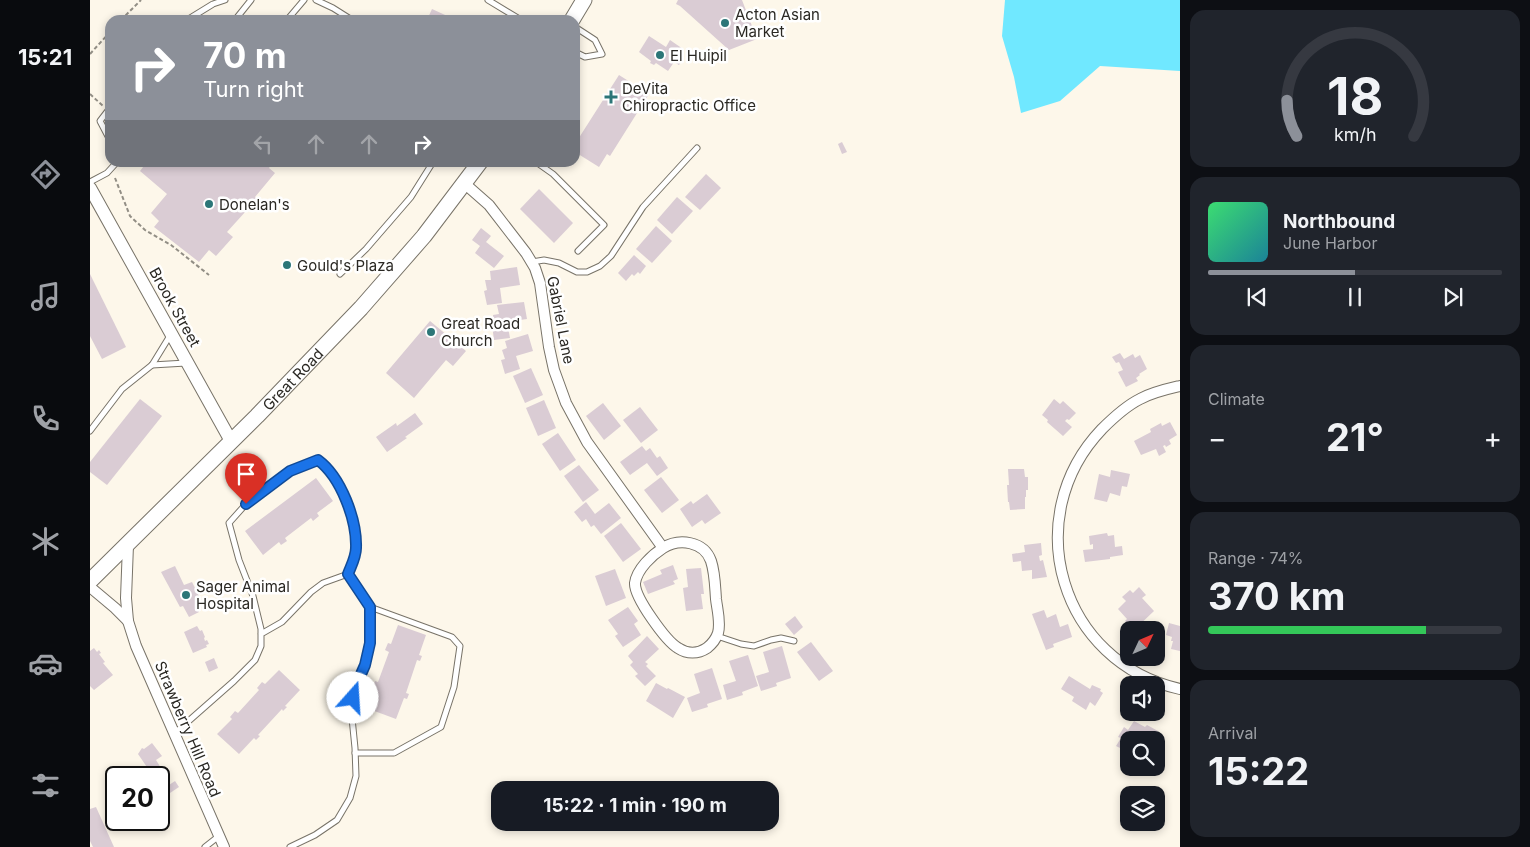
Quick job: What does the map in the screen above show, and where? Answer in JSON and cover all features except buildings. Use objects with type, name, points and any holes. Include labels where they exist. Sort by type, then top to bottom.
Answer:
[{"type":"main road","points":[[575,15],[584,0]]},
{"type":"main road","name":"Great Road","points":[[90,581],[128,545],[361,308],[424,236],[476,167]]},
{"type":"street","name":"Gabriel Lane","points":[[464,183],[489,205],[532,262],[540,283],[546,335],[553,364],[569,410],[587,442],[663,548]]},
{"type":"street","name":"Brook Street","points":[[90,188],[231,441]]},
{"type":"street","points":[[1180,386],[1153,393],[1140,399],[1114,418],[1093,438],[1072,472],[1063,496],[1058,524],[1061,567],[1067,591],[1077,615],[1090,633],[1105,650],[1123,665],[1144,678],[1180,689]]},
{"type":"street","points":[[690,543],[702,548],[708,555],[712,567],[719,622],[716,636],[711,644],[699,651],[689,652],[679,649],[666,636],[640,602],[635,583],[638,574],[650,559],[663,548],[673,544],[690,543]]},
{"type":"street","name":"Strawberry Hill Road","points":[[128,545],[126,598],[128,622],[136,646],[224,847]]},
{"type":"street","name":"Strawberry Hill Road","points":[[90,587],[116,608],[128,622]]},
{"type":"lane","points":[[195,15],[213,4],[225,0]]},
{"type":"lane","points":[[239,15],[251,0]]},
{"type":"lane","points":[[291,15],[304,0]]},
{"type":"lane","points":[[316,0],[344,15]]},
{"type":"lane","points":[[488,0],[513,15]]},
{"type":"lane","points":[[580,30],[595,40],[602,54],[585,57],[580,54]]},
{"type":"lane","points":[[105,115],[100,121],[105,130]]},
{"type":"lane","points":[[532,262],[544,260],[559,263],[577,272],[587,272],[600,266],[611,256],[643,207],[697,148]]},
{"type":"lane","points":[[340,274],[366,249],[411,197],[430,167]]},
{"type":"lane","points":[[543,167],[553,174],[604,225],[578,251]]},
{"type":"lane","points":[[90,182],[107,173],[111,168]]},
{"type":"lane","points":[[90,430],[122,389],[152,365],[171,334]]},
{"type":"lane","points":[[152,365],[188,362]]},
{"type":"lane","points":[[174,733],[234,681],[255,660],[261,646],[261,629],[253,596],[239,560],[229,522],[246,504],[290,471],[318,460],[327,467],[337,480],[352,518],[356,550],[348,574]]},
{"type":"lane","points":[[290,847],[315,835],[338,820],[350,798],[356,776],[351,708],[355,688],[365,665],[370,643],[370,607],[348,574]]},
{"type":"lane","points":[[261,634],[282,622],[311,592],[323,583],[348,574]]},
{"type":"lane","points":[[355,753],[394,753],[441,727],[454,687],[460,646],[452,637],[370,607]]},
{"type":"lane","points":[[716,636],[754,646],[781,638],[794,641]]},
{"type":"lane","points":[[204,847],[219,836]]},
{"type":"path","points":[[127,15],[141,0]]},
{"type":"path","points":[[90,54],[105,38]]},
{"type":"path","points":[[90,94],[105,107]]},
{"type":"path","points":[[111,168],[130,216],[145,230],[172,245],[209,275]]},
{"type":"water","points":[[1005,0],[1180,0],[1180,71],[1100,66],[1060,101],[1021,113],[1014,77],[1002,36]]},
{"type":"place","name":"Acton Asian Market","points":[[725,23]]},
{"type":"place","name":"El Huipil","points":[[660,55]]},
{"type":"place","name":"DeVita Chiropractic Office","points":[[611,97]]},
{"type":"place","name":"Donelan's","points":[[209,204]]},
{"type":"place","name":"Gould's Plaza","points":[[287,265]]},
{"type":"place","name":"Great Road Church","points":[[431,332]]},
{"type":"place","name":"Sager Animal Hospital","points":[[186,595]]},
{"type":"route","points":[[246,504],[290,471],[318,460],[327,467],[337,480],[352,518],[355,537],[356,550],[348,574],[370,607],[370,643],[365,665],[355,688],[353,698]]}]
